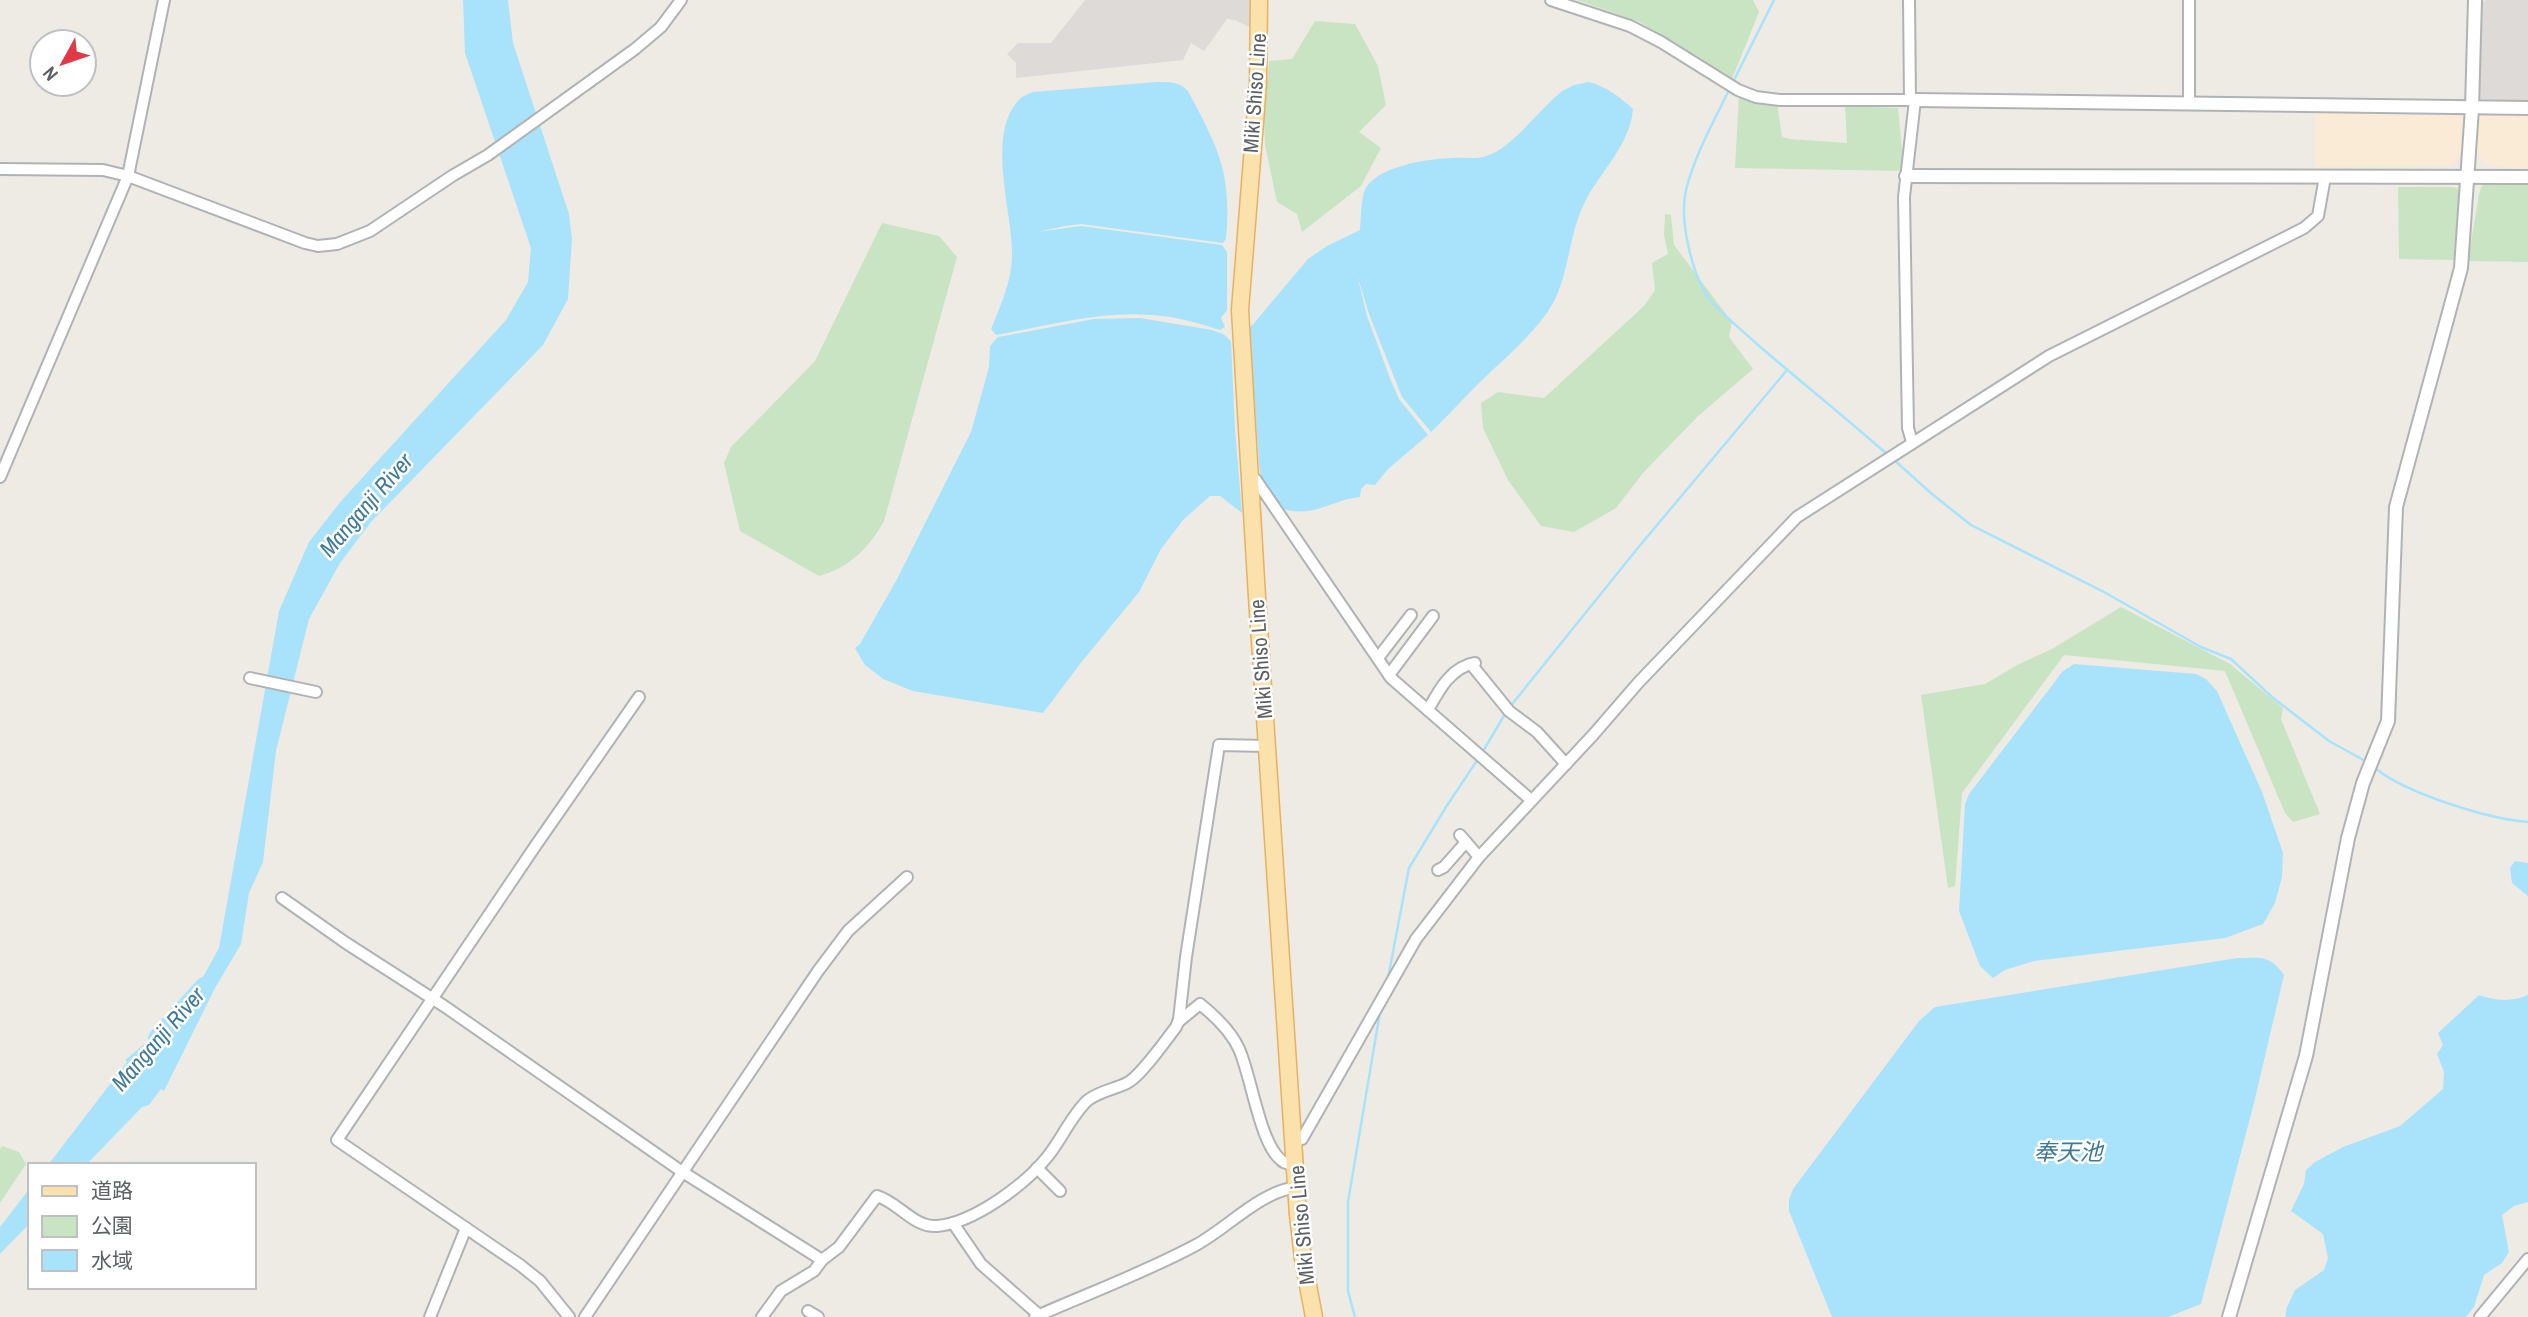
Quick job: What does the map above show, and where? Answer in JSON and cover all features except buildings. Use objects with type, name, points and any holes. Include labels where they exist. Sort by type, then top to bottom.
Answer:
[{"type":"main road","name":"Miki Shiso Line","points":[[1259,0],[1258,84],[1240,310],[1297,1187],[1303,1259],[1314,1317]]},
{"type":"street","points":[[0,477],[128,176],[164,0]]},
{"type":"street","points":[[0,169],[103,170],[128,176],[318,246],[344,243],[370,231],[495,148],[635,49],[660,27],[681,0]]},
{"type":"street","points":[[1551,0],[1630,26],[1731,86],[1756,97],[1780,100],[2528,108]]},
{"type":"street","points":[[1909,0],[1912,100],[1904,197],[1908,428],[1912,442]]},
{"type":"street","points":[[2189,0],[2189,103]]},
{"type":"street","points":[[2229,1317],[2306,1056],[2348,838],[2368,771],[2388,721],[2396,506],[2460,268],[2472,108],[2475,0]]},
{"type":"street","points":[[1906,176],[2528,177]]},
{"type":"street","points":[[1294,1142],[1302,1139],[1416,939],[1479,857],[1678,640],[1797,517],[2049,356],[2304,228],[2318,216],[2325,177]]},
{"type":"street","points":[[1250,475],[1390,675],[1531,800]]},
{"type":"street","points":[[1378,658],[1411,615]]},
{"type":"street","points":[[1390,675],[1433,616]]},
{"type":"street","points":[[1427,710],[1450,676],[1461,666],[1474,663],[1509,711],[1537,733],[1566,764]]},
{"type":"street","points":[[250,678],[312,691]]},
{"type":"street","points":[[569,1317],[540,1280],[337,1140],[639,697]]},
{"type":"street","points":[[762,1317],[781,1291],[814,1271],[822,1260],[838,1247],[877,1196],[886,1199],[924,1225],[959,1222],[994,1202],[1037,1168],[1089,1100],[1130,1082],[1178,1022],[1202,849],[1220,745],[1267,746]]},
{"type":"street","points":[[1460,883],[1441,869],[1463,838],[1479,857]]},
{"type":"street","points":[[585,1317],[818,971],[848,931],[907,877]]},
{"type":"street","points":[[282,898],[434,999],[681,1171],[822,1260]]},
{"type":"street","points":[[1178,1022],[1200,1004],[1226,1030],[1239,1047],[1272,1150],[1284,1163],[1296,1164]]},
{"type":"street","points":[[1037,1168],[1060,1191]]},
{"type":"street","points":[[953,1223],[981,1264],[1037,1316],[1146,1270],[1199,1243],[1280,1189],[1297,1187]]},
{"type":"street","points":[[430,1317],[466,1228]]},
{"type":"street","points":[[2480,1317],[2528,1259]]},
{"type":"street","points":[[808,1311],[818,1317]]},
{"type":"shaded area","points":[[1085,0],[1253,0],[1253,29],[1227,19],[1204,51],[1191,43],[1183,60],[1016,78],[1016,63],[1007,54],[1018,43],[1051,43]]},
{"type":"shaded area","points":[[2486,0],[2528,0],[2528,101],[2478,99],[2480,3]]},
{"type":"green space","points":[[1577,0],[1753,0],[1759,12],[1732,79],[1640,22]]},
{"type":"green space","points":[[1315,21],[1355,24],[1378,66],[1386,105],[1359,132],[1381,148],[1361,186],[1302,232],[1297,214],[1277,202],[1265,145],[1264,121],[1269,61],[1292,59]]},
{"type":"green space","points":[[1739,95],[1777,103],[1782,137],[1790,139],[1847,143],[1845,106],[1898,108],[1904,171],[1735,168]]},
{"type":"green space","points":[[2489,181],[2528,181],[2528,262],[2468,261],[2479,194],[2482,186]]},
{"type":"green space","points":[[2398,187],[2457,188],[2463,196],[2456,260],[2399,259]]},
{"type":"green space","points":[[1665,214],[1671,215],[1674,245],[1732,322],[1729,337],[1753,369],[1697,417],[1643,473],[1616,508],[1574,532],[1541,526],[1508,480],[1483,428],[1481,403],[1498,392],[1544,398],[1644,306],[1655,290],[1652,263],[1668,254],[1664,235]]},
{"type":"green space","points":[[882,223],[939,236],[957,257],[884,521],[872,540],[857,556],[840,568],[819,576],[740,531],[724,463],[731,447],[815,361]]},
{"type":"green space","points":[[2121,607],[2230,664],[2283,708],[2281,719],[2320,814],[2293,822],[2285,813],[2225,671],[2064,655],[1962,793],[1955,886],[1948,888],[1921,695],[1985,684],[2052,649]]},
{"type":"green space","points":[[2,1146],[19,1152],[26,1164],[0,1203],[0,1149]]},
{"type":"sand","points":[[2315,112],[2461,112],[2465,117],[2465,145],[2460,157],[2450,166],[2315,167]]},
{"type":"sand","points":[[2482,113],[2528,114],[2528,168],[2500,167],[2484,161],[2480,156],[2477,134],[2477,118]]},
{"type":"water","points":[[463,0],[508,0],[513,43],[569,214],[572,239],[568,299],[543,345],[371,522],[340,563],[309,619],[276,751],[263,862],[249,893],[241,944],[215,988],[164,1091],[161,1089],[149,1105],[142,1107],[88,1163],[50,1163],[127,1062],[125,1060],[183,1013],[219,948],[279,611],[309,542],[342,500],[506,320],[528,282],[531,248],[465,53]]},
{"type":"water","points":[[1157,82],[1177,84],[1188,91],[1215,145],[1225,178],[1227,196],[1226,239],[1223,243],[1081,224],[1037,232],[1081,226],[1222,245],[1227,252],[1227,310],[1221,318],[1225,327],[1220,330],[1177,318],[1132,314],[1073,320],[996,335],[991,329],[1006,291],[1012,262],[1002,152],[1009,114],[1020,99],[1033,92]]},
{"type":"water","points":[[1589,82],[1613,93],[1633,109],[1631,122],[1615,156],[1581,210],[1557,295],[1542,320],[1431,432],[1402,397],[1369,314],[1357,275],[1367,316],[1391,381],[1399,399],[1428,435],[1388,469],[1375,485],[1366,484],[1361,489],[1360,497],[1314,510],[1283,509],[1260,475],[1249,329],[1308,259],[1360,230],[1364,192],[1379,176],[1416,162],[1481,157],[1498,151],[1562,91]]},
{"type":"water","points":[[1140,318],[1212,330],[1231,341],[1242,513],[1220,496],[1210,496],[1183,520],[1161,549],[1139,592],[1043,713],[913,691],[883,679],[865,665],[855,648],[860,644],[896,581],[971,432],[989,367],[990,346],[998,337],[1094,319]]},
{"type":"water","points":[[2074,664],[2196,674],[2206,679],[2217,691],[2262,792],[2283,853],[2282,877],[2275,903],[2263,924],[2225,938],[2034,961],[2005,970],[1993,978],[1980,966],[1959,911],[1965,804],[1969,794],[2063,671]]},
{"type":"water","points":[[2515,861],[2528,863],[2528,896],[2512,883],[2510,868]]},
{"type":"water","name":"奉天池","points":[[2237,958],[2269,960],[2284,975],[2254,1103],[2201,1304],[2168,1317],[1832,1317],[1789,1211],[1789,1200],[1793,1189],[1919,1021],[1935,1007]]},
{"type":"water","points":[[2479,995],[2504,1000],[2528,995],[2528,1202],[2514,1206],[2502,1215],[2509,1252],[2502,1263],[2484,1275],[2474,1307],[2466,1317],[2285,1317],[2295,1290],[2324,1270],[2328,1258],[2323,1234],[2291,1211],[2304,1184],[2306,1170],[2343,1147],[2400,1126],[2443,1089],[2444,1072],[2437,1054],[2443,1045],[2438,1033]]},
{"type":"water","points":[[28,1191],[28,1225],[0,1254],[0,1227]]},
{"type":"waterway","points":[[1733,82],[1774,0]]},
{"type":"waterway","points":[[1730,88],[1700,151],[1686,190],[1686,232],[1698,278],[1711,301],[1728,318],[1888,455]]},
{"type":"waterway","points":[[1509,708],[1637,549],[1787,370]]},
{"type":"waterway","points":[[1893,459],[1971,525],[2104,592],[2201,647],[2231,659],[2272,697],[2329,741],[2367,762]]},
{"type":"waterway","points":[[1482,753],[1505,714]]},
{"type":"waterway","points":[[1388,978],[1409,868],[1478,759]]},
{"type":"waterway","points":[[2375,768],[2406,787],[2448,803],[2491,816],[2528,822]]},
{"type":"waterway","name":"Manganji River","points":[[157,1038],[204,986]]},
{"type":"waterway","points":[[1355,1317],[1348,1291],[1348,1202],[1380,1012]]}]
